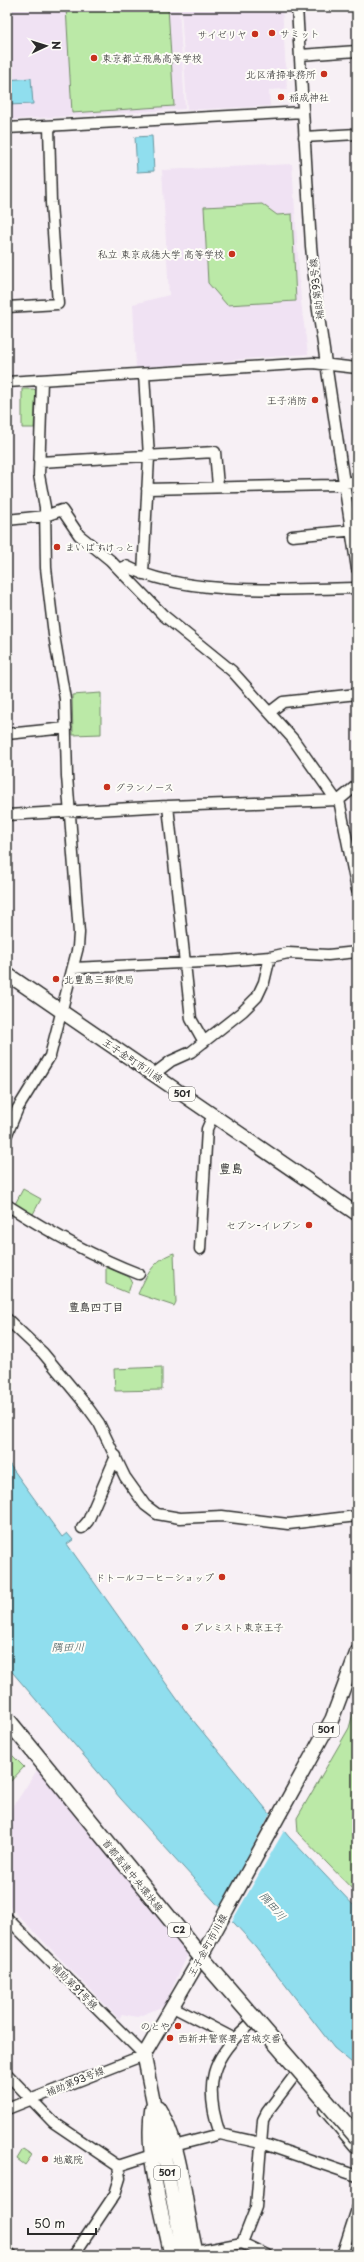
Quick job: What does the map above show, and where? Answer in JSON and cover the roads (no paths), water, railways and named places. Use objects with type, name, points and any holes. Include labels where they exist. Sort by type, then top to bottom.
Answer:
[{"type":"highway","name":"首都高速中央環状線","points":[[7,1713],[175,1920],[357,2130]]},
{"type":"highway","name":"首都高速中央環状線","points":[[7,1719],[201,1957],[357,2137]]},
{"type":"main road","name":"王子金町市川線","points":[[7,974],[357,1214]]},
{"type":"main road","name":"王子金町市川線","points":[[144,2055],[173,2007],[332,1719],[357,1652]]},
{"type":"main road","name":"501","points":[[144,2055],[153,2100],[190,2252]]},
{"type":"main road","points":[[153,2100],[166,2120],[174,2146],[190,2252]]},
{"type":"main road","points":[[153,2100],[149,2126],[152,2155],[171,2255]]},
{"type":"street","name":"補助第93号線","points":[[297,7],[311,246],[326,364],[344,484],[354,530],[357,564]]},
{"type":"street","points":[[300,55],[357,51]]},
{"type":"street","points":[[7,128],[303,112]]},
{"type":"street","points":[[7,307],[58,304],[51,204],[49,126]]},
{"type":"street","points":[[304,137],[357,134]]},
{"type":"street","points":[[7,382],[326,364],[357,368]]},
{"type":"street","points":[[143,574],[149,458],[144,374]]},
{"type":"street","points":[[7,1134],[18,1108],[50,1056],[78,947],[78,909],[69,810],[64,698],[54,635],[46,568],[45,516],[40,462],[42,380]]},
{"type":"street","points":[[40,462],[149,458],[215,452],[218,486]]},
{"type":"street","points":[[147,489],[218,486],[234,488],[344,484],[357,481]]},
{"type":"street","points":[[7,520],[45,516],[62,510],[79,536],[119,569],[164,615],[232,671],[293,739],[334,797],[339,800],[357,890]]},
{"type":"street","points":[[292,536],[354,530]]},
{"type":"street","points":[[119,569],[126,566],[164,581],[208,586],[272,589],[357,588]]},
{"type":"street","points":[[270,712],[283,702],[357,694]]},
{"type":"street","points":[[7,734],[66,728]]},
{"type":"street","points":[[7,814],[69,810],[339,800],[357,786]]},
{"type":"street","points":[[168,806],[191,1019],[204,1042]]},
{"type":"street","points":[[72,968],[186,963],[270,957],[288,953],[328,955],[357,952]]},
{"type":"street","points":[[154,1074],[171,1061],[191,1052],[257,997],[264,982],[270,957]]},
{"type":"street","points":[[200,1249],[207,1129],[212,1115]]},
{"type":"street","points":[[7,1205],[77,1246],[104,1260],[139,1274]]},
{"type":"street","points":[[7,1319],[43,1353],[86,1405],[99,1423],[125,1477],[145,1505],[164,1516],[180,1518],[222,1516],[288,1524],[357,1516]]},
{"type":"street","points":[[82,1528],[88,1521],[116,1456]]},
{"type":"street","name":"補助第91号線","points":[[7,1918],[144,2055]]},
{"type":"street","points":[[197,1964],[251,2023],[357,2149]]},
{"type":"street","points":[[173,2007],[233,2038]]},
{"type":"street","points":[[220,2134],[212,2110],[211,2088],[218,2059],[233,2038],[251,2023]]},
{"type":"street","name":"補助第93号線","points":[[7,2109],[144,2055]]},
{"type":"street","points":[[7,2074],[32,2098],[53,2122],[118,2166],[120,2178],[115,2194],[74,2255]]},
{"type":"street","points":[[242,2243],[256,2207],[263,2120],[267,2112],[295,2075]]},
{"type":"street","points":[[174,2146],[220,2134],[261,2143],[357,2176]]},
{"type":"street","points":[[118,2166],[152,2155]]},
{"type":"street","points":[[342,2255],[357,2209]]},
{"type":"street","points":[[190,2252],[242,2243],[267,2255]]},
{"type":"street","points":[[7,2252],[12,2255]]},
{"type":"water","points":[[31,78],[33,104],[7,105],[7,80]]},
{"type":"water","points":[[152,136],[154,171],[137,172],[135,137]]},
{"type":"water","name":"隅田川","points":[[7,1461],[62,1537],[67,1533],[73,1540],[67,1544],[187,1713],[289,1837],[357,1909],[357,2067],[334,2048],[256,1947],[121,1799],[7,1666]]},
{"type":"place","name":"サミット","points":[[272,33]]},
{"type":"place","name":"サイゼリヤ","points":[[255,34]]},
{"type":"place","name":"東京都立飛鳥高等学校","points":[[94,58]]},
{"type":"place","name":"北区清掃事務所","points":[[324,74]]},
{"type":"place","name":"稲成神社","points":[[281,97]]},
{"type":"place","name":"私立 東京成徳大学 高等学校","points":[[232,254]]},
{"type":"place","name":"王子消防","points":[[315,400]]},
{"type":"place","name":"まいばすけっと","points":[[57,547]]},
{"type":"place","name":"グランノース","points":[[107,787]]},
{"type":"place","name":"北豊島三郵便局","points":[[56,979]]},
{"type":"place","name":"セブン-イレブン","points":[[309,1225]]},
{"type":"place","name":"ドトールコーヒーショップ","points":[[222,1577]]},
{"type":"place","name":"プレミスト東京王子","points":[[185,1627]]},
{"type":"place","name":"のとや","points":[[178,2026]]},
{"type":"place","name":"西新井警察署 宮城交番","points":[[170,2038]]},
{"type":"place","name":"地蔵院","points":[[45,2159]]},
{"type":"district","name":"豊島","points":[[231,1169]]},
{"type":"district","name":"豊島四丁目","points":[[96,1307]]}]
